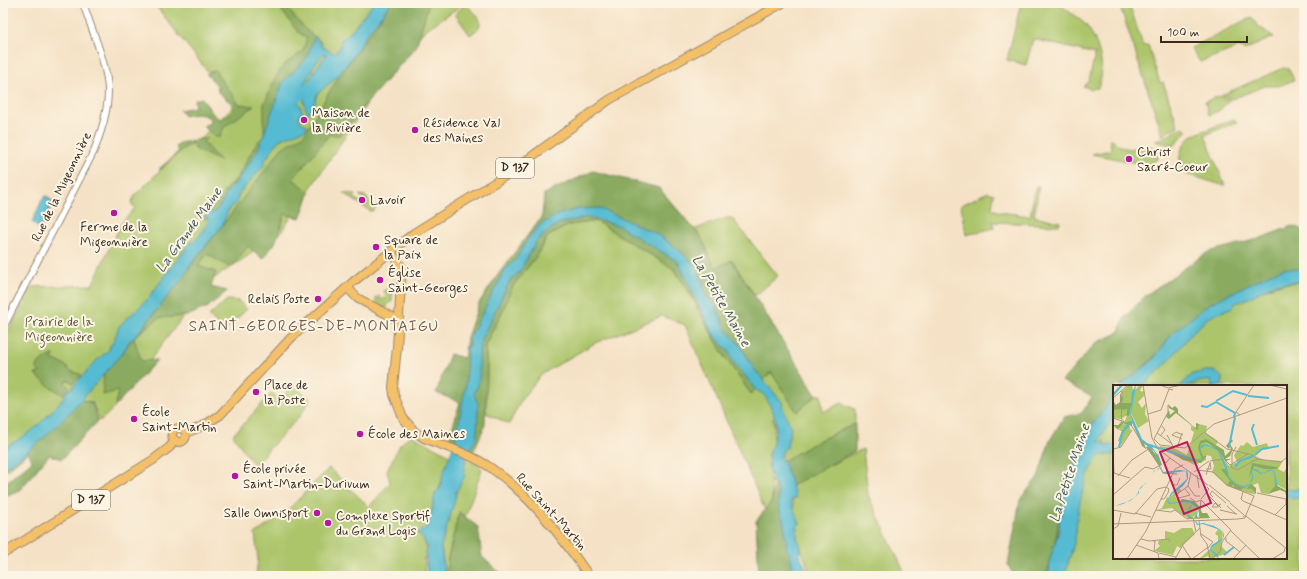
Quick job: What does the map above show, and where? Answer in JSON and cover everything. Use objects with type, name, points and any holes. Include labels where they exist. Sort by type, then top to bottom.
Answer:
[{"type":"main road","name":"D 137","points":[[3,554],[153,460],[170,447],[175,440],[179,442],[184,440],[186,433],[203,426],[220,415],[291,338],[347,287],[391,251],[438,216],[505,176],[609,100],[783,3]]},
{"type":"main road","points":[[347,287],[357,298],[398,320],[402,268],[391,251]]},
{"type":"main road","name":"Rue Saint-Martin","points":[[398,320],[393,387],[398,408],[403,418],[415,432],[491,468],[526,498],[566,544],[589,576]]},
{"type":"street","name":"Rue de la Migeonnière","points":[[3,328],[91,156],[103,125],[108,99],[107,80],[83,3]]},
{"type":"green space","name":"Prairie de la Migeonnière","points":[[116,3],[465,3],[425,30],[387,74],[279,235],[210,281],[114,408],[100,421],[92,402],[81,400],[56,430],[3,473],[3,341],[32,287],[92,285],[121,224],[135,208],[131,203],[136,194],[181,150],[201,138],[234,105],[156,6]]},
{"type":"green space","points":[[276,3],[283,3],[304,28],[322,43],[266,140],[213,219],[203,219],[207,210],[216,204],[226,189],[240,174],[252,151],[259,140],[264,136],[264,104],[277,75],[285,64],[303,51],[307,38],[298,32]]},
{"type":"green space","points":[[391,3],[429,3],[416,47],[366,103],[341,135],[329,135],[293,179],[310,192],[300,218],[285,214],[275,243],[263,259],[248,246],[231,268],[207,254],[198,266],[216,272],[211,287],[227,291],[208,307],[187,316],[159,318],[139,333],[282,148],[304,135],[334,84]]},
{"type":"green space","points":[[1021,3],[1060,3],[1084,23],[1089,29],[1100,54],[1102,72],[1098,88],[1091,89],[1083,86],[1089,81],[1095,54],[1033,39],[1026,65],[1007,60]]},
{"type":"green space","points":[[1119,3],[1129,3],[1143,46],[1148,45],[1160,83],[1163,82],[1178,126],[1163,136]]},
{"type":"green space","points":[[466,4],[480,20],[479,27],[470,35],[455,14]]},
{"type":"green space","points":[[1251,17],[1258,26],[1274,37],[1244,50],[1239,47],[1200,62],[1191,48]]},
{"type":"green space","points":[[1283,68],[1289,69],[1294,80],[1279,86],[1265,86],[1232,99],[1222,95]]},
{"type":"green space","points":[[215,70],[239,104],[254,106],[224,127],[220,137],[216,137],[203,126],[212,122],[210,119],[204,115],[196,114],[184,116],[180,110],[195,107],[194,100],[202,98],[213,114],[221,120],[233,111],[232,104],[218,92],[217,85],[206,74]]},
{"type":"green space","points":[[1219,96],[1230,100],[1220,110],[1209,115],[1205,102]]},
{"type":"green space","points":[[1234,119],[1237,122],[1205,135],[1225,186],[1186,174],[1181,164],[1180,154],[1187,140],[1191,136]]},
{"type":"green space","points":[[1184,127],[1187,130],[1174,146],[1155,140],[1163,138]]},
{"type":"green space","points":[[207,138],[203,142],[220,161],[195,149],[193,143],[187,145],[161,169],[159,169],[178,152],[176,146],[179,143]]},
{"type":"green space","points":[[1110,138],[1122,147],[1154,147],[1158,153],[1158,159],[1148,165],[1092,154],[1111,150]]},
{"type":"green space","points":[[593,171],[659,188],[701,237],[715,268],[732,260],[816,395],[797,412],[771,372],[751,394],[726,359],[690,293],[674,269],[596,221],[569,225],[548,236],[535,258],[513,286],[504,308],[485,345],[487,368],[485,425],[473,453],[448,443],[460,402],[436,393],[450,354],[464,358],[467,337],[479,303],[542,216],[544,194]]},
{"type":"green space","points":[[1036,186],[1039,186],[1034,216],[1060,222],[1059,225],[993,222],[994,228],[966,235],[961,205],[988,192],[994,194],[992,209],[1000,212],[1030,216]]},
{"type":"green space","points":[[343,193],[356,194],[354,198],[363,204],[366,200],[359,195],[365,196],[376,207],[373,211],[370,211]]},
{"type":"green space","points":[[727,218],[732,218],[778,276],[755,296],[732,260],[715,268],[701,237],[695,229]]},
{"type":"green space","points":[[596,221],[674,269],[678,276],[681,274],[698,311],[717,343],[729,351],[771,372],[797,412],[816,395],[821,395],[823,412],[842,403],[855,409],[855,424],[822,439],[783,461],[773,417],[773,446],[768,456],[772,501],[765,510],[685,325],[662,316],[595,343],[542,374],[523,397],[509,424],[486,413],[487,368],[485,345],[504,308],[513,286],[535,258],[548,236],[569,225]]},
{"type":"green space","points":[[1292,226],[1304,230],[1304,282],[1284,283],[1256,292],[1195,318],[1125,385],[1113,385],[1113,399],[1087,431],[1064,493],[1053,553],[1046,576],[1014,576],[1008,565],[1020,500],[1038,477],[1050,440],[1064,417],[1082,413],[1092,397],[1062,381],[1096,343],[1118,333],[1125,317],[1146,295],[1208,252],[1258,239]]},
{"type":"green space","points":[[1304,282],[1304,576],[1046,576],[1053,553],[1064,493],[1087,431],[1113,399],[1113,559],[1287,559],[1287,385],[1125,385],[1195,318],[1255,292],[1284,283]]},
{"type":"green space","points":[[393,284],[392,302],[388,304],[386,309],[376,302],[376,298],[379,296],[381,300],[387,296],[384,291]]},
{"type":"green space","points":[[227,300],[238,301],[247,309],[225,330],[217,325],[209,316]]},
{"type":"green space","points":[[134,338],[141,361],[157,360],[115,406],[118,391],[102,395],[104,373]]},
{"type":"green space","points":[[54,355],[52,359],[65,365],[71,371],[82,375],[73,383],[68,380],[65,383],[70,388],[64,395],[50,387],[35,374],[40,373],[37,368],[38,364]]},
{"type":"green space","points":[[292,385],[311,399],[299,417],[254,465],[233,435],[272,393],[281,400]]},
{"type":"green space","points":[[80,399],[92,403],[98,421],[62,459],[49,455],[19,491],[3,498],[3,485],[32,461],[28,450],[53,429]]},
{"type":"green space","points":[[855,424],[855,451],[789,487],[802,576],[759,576],[756,521],[772,501],[775,473],[783,461],[822,439]]},
{"type":"green space","name":"Complexe Sportif du Grand Logis","points":[[410,435],[450,455],[426,529],[425,560],[422,558],[425,561],[424,576],[256,576],[258,559],[255,534],[285,513],[329,468],[369,507],[390,483],[387,470],[400,445]]},
{"type":"green space","points":[[863,449],[868,495],[906,576],[811,576],[797,538],[791,484]]},
{"type":"green space","points":[[466,460],[478,465],[482,469],[465,517],[459,512],[448,558],[447,570],[444,572],[441,545]]},
{"type":"green space","points":[[459,512],[478,527],[482,557],[504,576],[446,576],[448,558]]},
{"type":"water","points":[[374,3],[391,3],[336,78],[317,94],[314,106],[308,113],[305,106],[305,91],[312,75],[326,55],[324,53],[315,64],[299,94],[299,103],[303,113],[298,117],[302,123],[307,125],[306,129],[279,140],[265,160],[265,164],[239,194],[235,205],[230,207],[222,226],[190,265],[182,279],[133,339],[130,340],[123,352],[81,400],[52,430],[3,469],[2,459],[5,448],[28,434],[39,424],[66,395],[65,391],[69,391],[96,361],[110,349],[109,347],[114,341],[119,326],[146,301],[189,244],[201,233],[209,219],[206,217],[207,214],[215,212],[224,200],[226,193],[234,185],[258,150],[283,82],[306,59],[315,36],[322,47],[334,53],[340,48],[341,39],[345,38]]},
{"type":"water","points":[[47,196],[53,202],[42,226],[37,227],[32,222],[43,198]]},
{"type":"water","points":[[599,208],[657,234],[679,250],[694,264],[702,280],[706,296],[716,306],[725,328],[739,344],[755,370],[783,403],[782,406],[791,428],[787,445],[788,447],[784,449],[780,458],[784,462],[796,498],[792,499],[791,502],[800,524],[796,527],[799,529],[797,531],[797,538],[801,546],[800,555],[809,576],[795,576],[790,571],[791,559],[786,549],[786,533],[778,505],[778,491],[776,485],[771,482],[773,479],[769,465],[770,451],[776,430],[776,420],[766,397],[754,388],[735,365],[727,348],[724,347],[711,331],[678,262],[619,226],[588,217],[558,224],[537,240],[519,273],[510,280],[481,340],[479,351],[479,379],[474,394],[478,404],[477,437],[468,453],[464,469],[465,476],[455,492],[456,496],[441,547],[445,576],[427,576],[426,550],[428,549],[422,537],[417,533],[426,528],[432,510],[435,493],[440,489],[443,474],[456,438],[466,383],[467,346],[469,347],[469,339],[504,271],[516,259],[529,237],[541,224],[559,214],[580,209]]},
{"type":"water","points":[[1285,268],[1304,270],[1304,281],[1274,284],[1251,297],[1234,304],[1233,307],[1208,318],[1191,334],[1167,363],[1143,385],[1121,385],[1152,361],[1173,333],[1209,304],[1271,273]]},
{"type":"water","points":[[1214,371],[1222,377],[1223,383],[1222,385],[1212,385],[1211,381],[1208,381],[1181,385],[1193,374]]},
{"type":"water","points":[[1113,393],[1113,418],[1098,442],[1104,441],[1105,446],[1113,445],[1113,455],[1101,455],[1096,460],[1086,479],[1076,524],[1074,543],[1065,576],[1049,576],[1050,559],[1059,530],[1059,523],[1067,489],[1075,466],[1087,443],[1085,440],[1090,428],[1108,404]]},
{"type":"water","points":[[1304,484],[1304,495],[1294,499],[1287,497],[1287,489],[1295,490]]},
{"type":"waterway","name":"La Grande Maine","points":[[289,104],[316,81]]},
{"type":"place","name":"Maison de la Rivière","points":[[304,120]]},
{"type":"place","name":"Résidence Val des Maines","points":[[415,130]]},
{"type":"place","name":"Christ Sacré-Coeur","points":[[1129,159]]},
{"type":"place","name":"Lavoir","points":[[362,200]]},
{"type":"place","name":"Ferme de la Migeonnière","points":[[114,213]]},
{"type":"place","name":"Square de la Paix","points":[[376,247]]},
{"type":"place","name":"Église Saint-Georges","points":[[380,280]]},
{"type":"place","name":"Relais Poste","points":[[318,299]]},
{"type":"place","name":"Place de la Poste","points":[[256,392]]},
{"type":"place","name":"École Saint-Martin","points":[[134,419]]},
{"type":"place","name":"École des Maines","points":[[360,434]]},
{"type":"place","name":"École privée Saint-Martin-Durivum","points":[[235,476]]},
{"type":"place","name":"Salle Omnisport","points":[[317,513]]},
{"type":"place","name":"Complexe Sportif du Grand Logis","points":[[328,523]]},
{"type":"district","name":"SAINT-GEORGES-DE-MONTAIGU","points":[[314,327]]},
{"type":"water label","name":"La Petite Maine","points":[[721,301]]},
{"type":"water label","name":"La Petite Maine","points":[[1070,473]]}]
